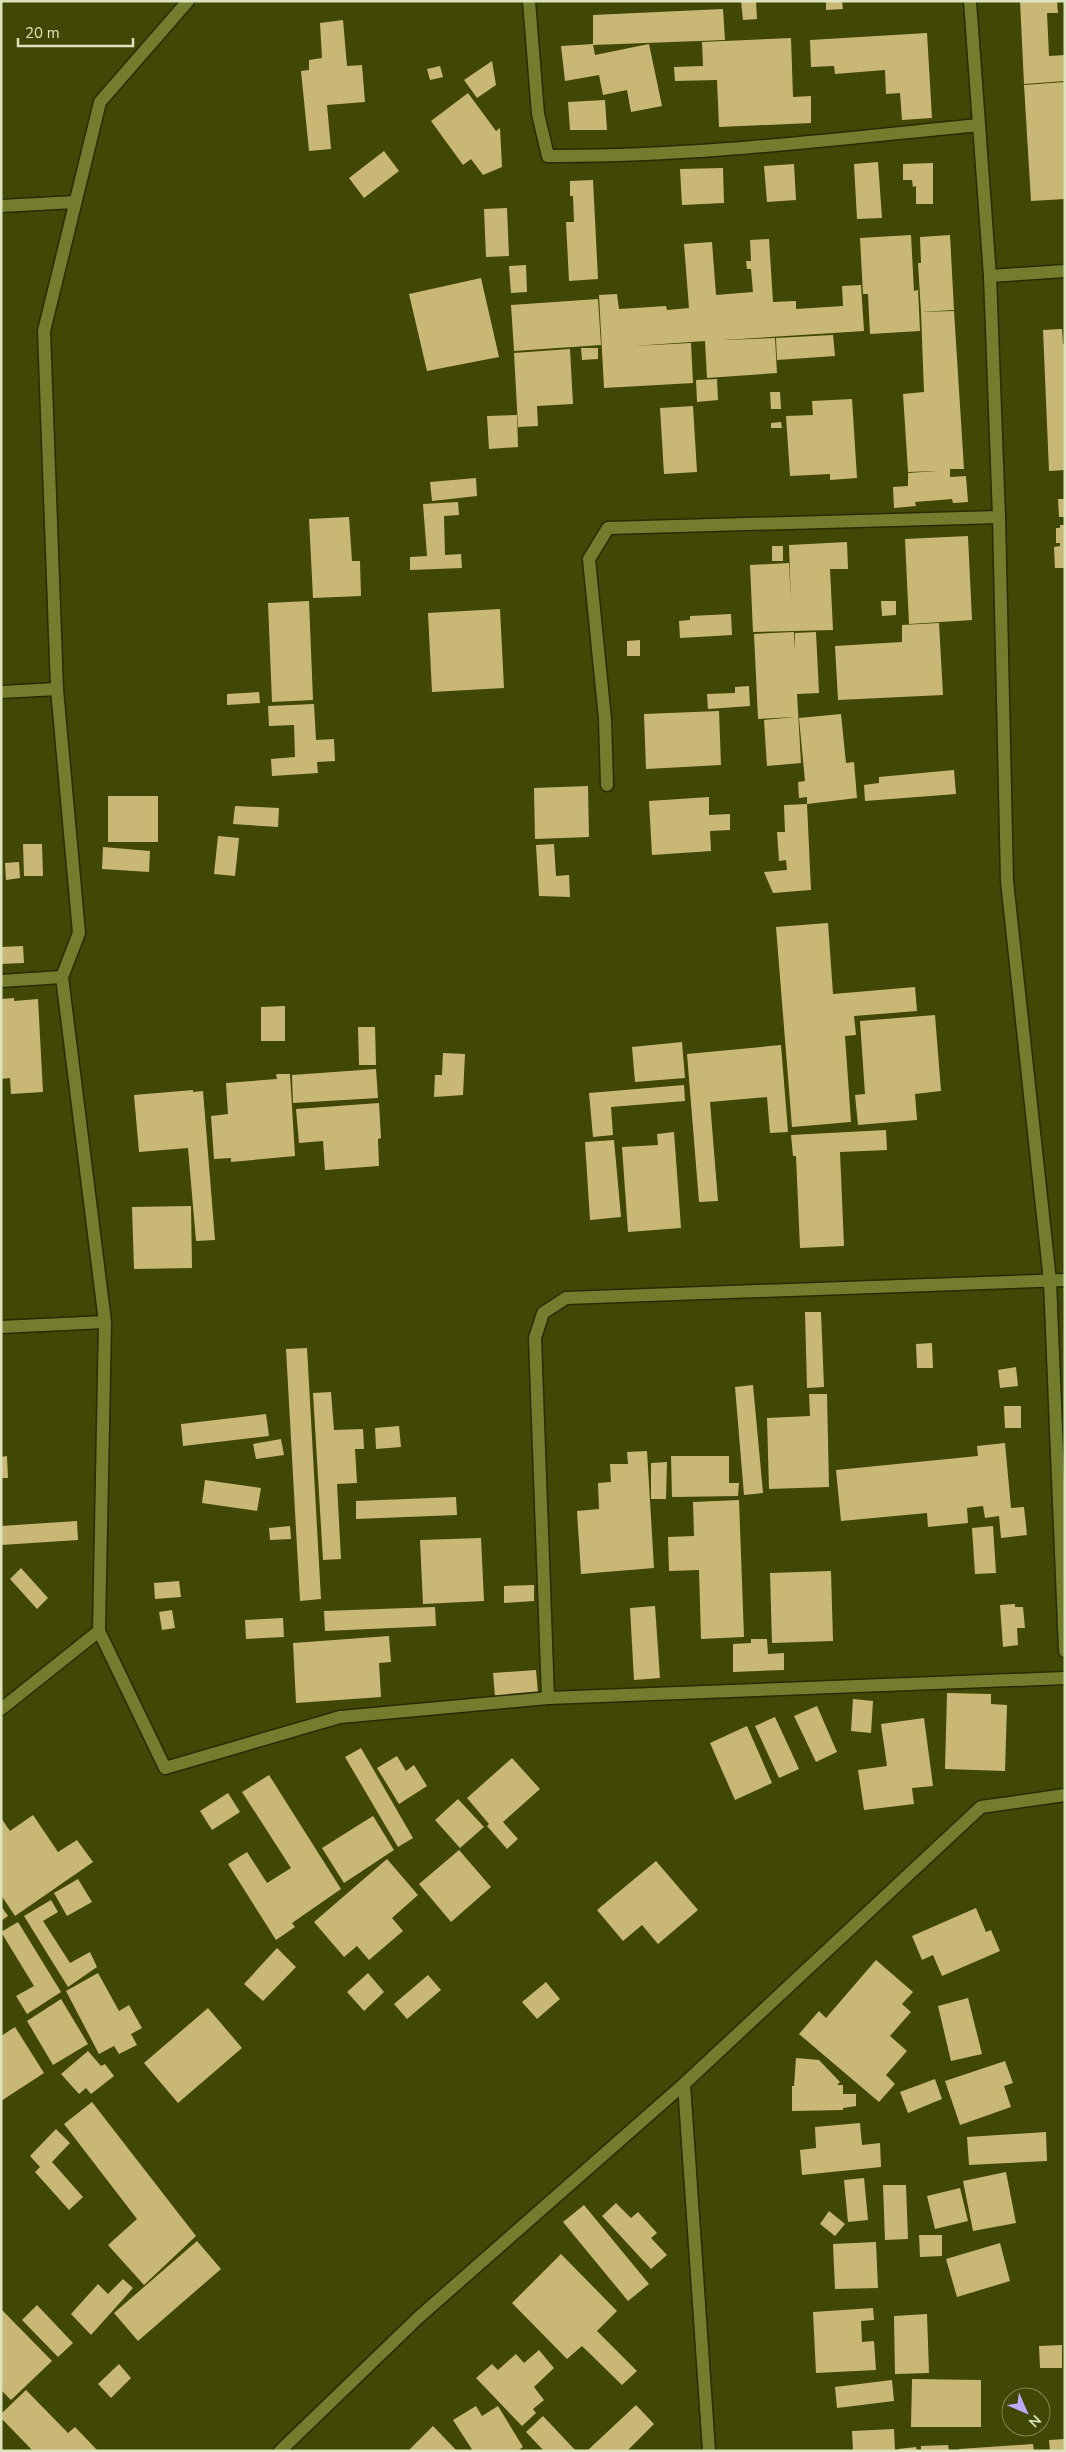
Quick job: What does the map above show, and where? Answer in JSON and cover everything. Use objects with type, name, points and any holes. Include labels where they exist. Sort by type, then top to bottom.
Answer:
[{"type":"street","points":[[188,1],[100,102],[44,332],[57,689],[79,933],[62,977],[105,1322],[99,1631],[165,1768],[340,1717],[548,1698],[1065,1678]]},
{"type":"street","points":[[529,1],[538,114],[548,156],[596,156],[716,150],[979,126]]},
{"type":"street","points":[[970,1],[990,276],[999,516],[1007,881],[1050,1281],[1065,1652]]},
{"type":"street","points":[[1,206],[75,202]]},
{"type":"street","points":[[990,276],[1065,271]]},
{"type":"street","points":[[607,785],[605,719],[588,559],[608,528],[999,516]]},
{"type":"street","points":[[1,692],[57,689]]},
{"type":"street","points":[[1,981],[62,977]]},
{"type":"street","points":[[548,1698],[535,1338],[543,1313],[566,1298],[1065,1280]]},
{"type":"street","points":[[1,1327],[105,1322]]},
{"type":"street","points":[[1,1709],[99,1631]]},
{"type":"street","points":[[280,2451],[419,2317],[684,2084],[981,1807],[1065,1795]]},
{"type":"street","points":[[684,2084],[709,2451]]},
{"type":"building","points":[[741,1],[756,1],[757,19],[743,20]]},
{"type":"building","points":[[826,1],[842,1],[843,9],[826,10]]},
{"type":"building","points":[[1020,1],[1057,1],[1058,13],[1047,13],[1049,56],[1065,55],[1065,81],[1024,84]]},
{"type":"building","points":[[723,9],[725,40],[593,45],[595,55],[649,44],[662,106],[631,112],[627,90],[603,95],[599,75],[565,81],[561,46],[593,44],[593,15]]},
{"type":"building","points":[[343,20],[347,66],[362,65],[365,102],[327,105],[331,149],[309,151],[301,71],[309,70],[309,60],[322,58],[320,23]]},
{"type":"building","points":[[927,33],[932,118],[902,120],[900,93],[886,94],[885,70],[835,74],[834,66],[811,67],[810,40]]},
{"type":"building","points":[[791,38],[793,97],[811,96],[811,123],[719,127],[717,80],[675,81],[674,67],[703,66],[702,42]]},
{"type":"building","points":[[492,61],[496,85],[477,98],[464,80]]},
{"type":"building","points":[[440,66],[443,77],[430,80],[427,69]]},
{"type":"building","points":[[1065,82],[1065,199],[1031,201],[1024,85]]},
{"type":"building","points":[[468,93],[496,131],[500,128],[502,167],[483,175],[471,159],[463,165],[431,121]]},
{"type":"building","points":[[605,100],[607,130],[570,130],[568,102]]},
{"type":"building","points":[[384,151],[399,171],[364,198],[349,178]]},
{"type":"building","points":[[878,162],[882,218],[857,219],[854,164]]},
{"type":"building","points":[[933,163],[933,204],[916,204],[916,186],[913,187],[912,180],[903,180],[903,164]]},
{"type":"building","points":[[794,164],[796,200],[767,202],[764,166]]},
{"type":"building","points":[[723,168],[724,203],[682,205],[680,169]]},
{"type":"building","points":[[593,180],[598,279],[569,281],[566,222],[574,222],[573,196],[570,196],[570,181]]},
{"type":"building","points":[[507,208],[509,256],[486,257],[484,209]]},
{"type":"building","points":[[911,235],[914,291],[918,290],[920,331],[870,334],[868,294],[863,294],[860,238]]},
{"type":"building","points":[[950,235],[954,310],[921,312],[918,263],[921,263],[920,237]]},
{"type":"building","points":[[769,239],[773,302],[796,301],[796,309],[843,306],[842,286],[861,285],[864,331],[723,340],[775,338],[777,373],[707,378],[705,341],[633,346],[691,343],[693,383],[604,388],[599,295],[617,294],[619,309],[666,306],[667,310],[689,308],[684,244],[712,242],[716,295],[753,292],[751,269],[747,269],[746,261],[751,261],[750,240]]},
{"type":"building","points":[[526,265],[527,292],[511,293],[509,266]]},
{"type":"building","points":[[481,278],[499,357],[427,371],[409,294]]},
{"type":"building","points":[[598,299],[601,345],[514,351],[511,305]]},
{"type":"building","points":[[954,311],[964,469],[950,469],[950,477],[966,476],[968,502],[953,503],[952,499],[915,502],[916,506],[894,508],[893,487],[908,486],[908,473],[937,471],[908,472],[903,394],[924,392],[921,312]]},
{"type":"building","points":[[1062,329],[1063,344],[1065,344],[1065,470],[1049,471],[1043,330]]},
{"type":"building","points":[[833,335],[835,356],[777,360],[776,338]]},
{"type":"building","points":[[581,348],[598,348],[598,359],[582,360]]},
{"type":"building","points":[[570,349],[573,404],[537,406],[538,426],[518,427],[514,353]]},
{"type":"building","points":[[717,379],[718,400],[697,402],[696,380]]},
{"type":"building","points":[[770,392],[780,392],[781,409],[771,409]]},
{"type":"building","points":[[852,399],[857,478],[830,480],[830,474],[790,476],[786,416],[813,415],[812,401]]},
{"type":"building","points":[[693,406],[697,472],[664,474],[660,408]]},
{"type":"building","points":[[517,415],[518,447],[489,449],[487,416]]},
{"type":"building","points":[[781,422],[782,428],[771,428],[771,423]]},
{"type":"building","points":[[476,478],[477,496],[432,501],[430,482]]},
{"type":"building","points":[[1058,499],[1065,499],[1065,517],[1059,517]]},
{"type":"building","points":[[458,502],[459,515],[444,516],[445,555],[461,554],[462,568],[410,570],[410,557],[427,556],[423,504]]},
{"type":"building","points":[[349,517],[352,561],[360,561],[361,596],[313,598],[309,519]]},
{"type":"building","points":[[1060,525],[1065,525],[1065,568],[1055,568],[1054,547],[1060,546],[1060,543],[1056,543],[1056,528],[1060,528]]},
{"type":"building","points":[[968,536],[972,620],[909,624],[905,539]]},
{"type":"building","points":[[847,542],[848,569],[830,569],[833,630],[753,632],[750,565],[789,563],[791,604],[789,545]]},
{"type":"building","points":[[772,546],[783,546],[783,561],[772,561]]},
{"type":"building","points":[[309,601],[313,700],[272,702],[268,603]]},
{"type":"building","points":[[881,601],[896,601],[896,615],[882,616]]},
{"type":"building","points":[[500,609],[504,688],[432,692],[428,613]]},
{"type":"building","points":[[731,614],[732,635],[680,638],[679,621],[690,620],[690,616]]},
{"type":"building","points":[[939,623],[943,695],[838,700],[835,646],[902,642],[902,625]]},
{"type":"building","points":[[794,632],[795,651],[795,633],[816,632],[819,693],[797,694],[801,763],[767,766],[764,720],[794,717],[758,719],[754,634]]},
{"type":"building","points":[[640,640],[640,656],[627,656],[627,641]]},
{"type":"building","points":[[749,686],[750,706],[708,709],[707,694],[735,693],[735,687]]},
{"type":"building","points":[[259,692],[260,703],[227,705],[227,694]]},
{"type":"building","points":[[314,704],[316,740],[334,739],[335,761],[317,762],[318,773],[272,776],[271,759],[295,757],[294,725],[269,726],[268,706]]},
{"type":"building","points":[[719,711],[721,765],[646,769],[644,714]]},
{"type":"building","points":[[841,714],[846,763],[854,762],[857,798],[807,804],[807,797],[799,798],[798,782],[805,781],[799,718]]},
{"type":"building","points":[[954,770],[956,794],[865,801],[864,785],[879,783],[879,777]]},
{"type":"building","points":[[588,786],[589,837],[535,839],[534,788]]},
{"type":"building","points":[[108,796],[158,796],[158,842],[108,842]]},
{"type":"building","points":[[709,797],[709,815],[730,814],[730,830],[710,831],[711,851],[652,855],[649,801]]},
{"type":"building","points":[[807,804],[811,890],[773,893],[764,872],[787,870],[786,860],[779,861],[777,832],[785,832],[784,805]]},
{"type":"building","points":[[235,806],[279,808],[278,827],[233,824]]},
{"type":"building","points":[[218,836],[239,838],[235,876],[214,874]]},
{"type":"building","points":[[23,844],[42,844],[43,876],[24,876]]},
{"type":"building","points":[[554,844],[556,876],[569,875],[570,897],[539,896],[536,845]]},
{"type":"building","points":[[103,847],[150,851],[149,872],[102,869]]},
{"type":"building","points":[[19,862],[20,878],[6,880],[5,863]]},
{"type":"building","points":[[828,923],[833,994],[915,987],[917,1011],[854,1016],[856,1035],[845,1036],[851,1122],[792,1127],[776,927]]},
{"type":"building","points":[[23,946],[24,963],[1,964],[1,947]]},
{"type":"building","points":[[14,998],[14,1001],[38,999],[43,1092],[11,1094],[10,1078],[1,1079],[1,999]]},
{"type":"building","points":[[285,1006],[285,1041],[261,1041],[261,1007]]},
{"type":"building","points":[[935,1015],[941,1091],[915,1094],[917,1120],[858,1125],[855,1095],[865,1094],[860,1021]]},
{"type":"building","points":[[358,1027],[375,1027],[376,1065],[359,1065]]},
{"type":"building","points":[[682,1042],[685,1078],[635,1082],[632,1047]]},
{"type":"building","points":[[781,1045],[788,1132],[770,1133],[767,1097],[710,1102],[718,1201],[699,1202],[687,1054]]},
{"type":"building","points":[[443,1053],[465,1054],[463,1095],[434,1097],[435,1075],[442,1075]]},
{"type":"building","points":[[376,1069],[378,1098],[293,1103],[292,1075]]},
{"type":"building","points":[[276,1074],[290,1074],[295,1156],[231,1162],[231,1158],[214,1159],[211,1116],[228,1114],[226,1083],[277,1079]]},
{"type":"building","points":[[684,1085],[685,1101],[611,1107],[613,1135],[593,1137],[589,1093]]},
{"type":"building","points":[[193,1090],[193,1092],[203,1091],[215,1240],[196,1241],[188,1148],[139,1152],[134,1095]]},
{"type":"building","points":[[379,1103],[381,1138],[378,1139],[379,1166],[325,1170],[323,1141],[299,1143],[296,1109]]},
{"type":"building","points":[[886,1130],[887,1150],[840,1152],[844,1246],[800,1248],[796,1156],[793,1156],[791,1135]]},
{"type":"building","points":[[674,1132],[681,1228],[628,1232],[622,1147],[658,1145],[657,1134]]},
{"type":"building","points":[[614,1140],[621,1217],[590,1220],[585,1142]]},
{"type":"building","points":[[191,1206],[192,1268],[134,1269],[132,1207]]},
{"type":"building","points":[[805,1312],[821,1312],[824,1387],[807,1388]]},
{"type":"building","points":[[932,1343],[933,1368],[917,1368],[916,1344]]},
{"type":"building","points":[[307,1348],[321,1599],[300,1601],[286,1349]]},
{"type":"building","points":[[1016,1367],[1018,1386],[1000,1388],[998,1370]]},
{"type":"building","points":[[753,1385],[763,1493],[744,1495],[735,1387]]},
{"type":"building","points":[[331,1392],[334,1430],[363,1429],[364,1449],[355,1449],[357,1483],[337,1484],[341,1559],[323,1560],[313,1393]]},
{"type":"building","points":[[809,1394],[827,1394],[829,1487],[769,1489],[767,1418],[810,1416]]},
{"type":"building","points":[[1004,1406],[1021,1406],[1021,1428],[1005,1428]]},
{"type":"building","points":[[266,1414],[269,1436],[183,1446],[181,1424]]},
{"type":"building","points":[[399,1426],[401,1447],[376,1449],[375,1428]]},
{"type":"building","points":[[281,1439],[284,1455],[256,1459],[253,1444]]},
{"type":"building","points":[[1005,1443],[1011,1508],[1024,1507],[1027,1535],[1001,1538],[999,1516],[985,1518],[983,1506],[967,1508],[968,1523],[928,1527],[927,1513],[841,1521],[836,1470],[978,1456],[977,1446]]},
{"type":"building","points":[[647,1451],[654,1568],[581,1574],[577,1511],[599,1509],[598,1483],[611,1482],[610,1464],[628,1464],[627,1452]]},
{"type":"building","points":[[7,1456],[8,1478],[1,1478],[1,1457]]},
{"type":"building","points":[[671,1456],[729,1456],[729,1483],[739,1483],[738,1496],[672,1497]]},
{"type":"building","points":[[667,1462],[666,1499],[651,1499],[651,1463]]},
{"type":"building","points":[[205,1480],[261,1488],[257,1511],[202,1503]]},
{"type":"building","points":[[456,1497],[457,1515],[356,1519],[356,1501]]},
{"type":"building","points":[[739,1500],[744,1637],[701,1639],[699,1570],[669,1571],[668,1537],[694,1536],[693,1502]]},
{"type":"building","points":[[77,1521],[78,1540],[1,1545],[1,1526]]},
{"type":"building","points":[[290,1526],[291,1539],[270,1540],[269,1528]]},
{"type":"building","points":[[993,1526],[996,1573],[975,1574],[972,1528]]},
{"type":"building","points":[[481,1538],[484,1601],[423,1604],[420,1540]]},
{"type":"building","points":[[21,1568],[48,1598],[37,1609],[10,1579]]},
{"type":"building","points":[[831,1571],[833,1641],[772,1643],[770,1573]]},
{"type":"building","points":[[179,1581],[181,1597],[155,1599],[154,1583]]},
{"type":"building","points":[[534,1585],[534,1601],[504,1603],[504,1586]]},
{"type":"building","points":[[1015,1604],[1015,1607],[1023,1607],[1025,1628],[1017,1628],[1018,1645],[1003,1647],[1000,1605]]},
{"type":"building","points":[[655,1606],[660,1678],[634,1680],[630,1608]]},
{"type":"building","points":[[435,1607],[436,1626],[325,1631],[324,1611]]},
{"type":"building","points":[[172,1610],[175,1628],[162,1630],[159,1612]]},
{"type":"building","points":[[283,1618],[284,1637],[246,1639],[245,1620]]},
{"type":"building","points":[[389,1636],[391,1662],[379,1663],[381,1697],[296,1703],[293,1643]]},
{"type":"building","points":[[751,1639],[767,1639],[768,1654],[784,1653],[784,1670],[733,1672],[733,1644],[751,1643]]},
{"type":"building","points":[[536,1670],[538,1693],[495,1696],[493,1673]]},
{"type":"building","points":[[947,1693],[991,1694],[991,1704],[1007,1705],[1005,1771],[945,1769]]},
{"type":"building","points":[[853,1699],[873,1701],[871,1733],[851,1731]]},
{"type":"building","points":[[817,1706],[837,1752],[816,1762],[794,1716]]},
{"type":"building","points":[[775,1717],[799,1769],[779,1778],[755,1726]]},
{"type":"building","points":[[924,1718],[933,1786],[912,1788],[914,1804],[864,1810],[858,1770],[887,1766],[881,1724]]},
{"type":"building","points":[[747,1726],[772,1783],[735,1800],[710,1743]]},
{"type":"building","points":[[361,1748],[413,1838],[398,1847],[345,1757]]},
{"type":"building","points":[[397,1756],[406,1771],[414,1765],[427,1786],[399,1804],[377,1768]]},
{"type":"building","points":[[512,1758],[540,1789],[503,1822],[518,1839],[507,1849],[487,1826],[489,1824],[467,1798]]},
{"type":"building","points":[[269,1775],[341,1889],[292,1923],[295,1927],[276,1940],[228,1864],[247,1852],[267,1883],[291,1868],[242,1792]]},
{"type":"building","points":[[228,1793],[240,1812],[212,1830],[200,1811]]},
{"type":"building","points":[[458,1799],[484,1827],[460,1848],[435,1820]]},
{"type":"building","points":[[33,1815],[58,1852],[77,1840],[93,1862],[15,1916],[1,1895],[1,1818],[10,1831]]},
{"type":"building","points":[[373,1816],[394,1850],[344,1883],[322,1848]]},
{"type":"building","points":[[459,1850],[491,1887],[451,1922],[419,1884]]},
{"type":"building","points":[[387,1859],[418,1895],[392,1918],[403,1931],[369,1960],[357,1946],[344,1957],[314,1922]]},
{"type":"building","points":[[656,1861],[698,1910],[658,1944],[642,1925],[623,1941],[597,1910]]},
{"type":"building","points":[[78,1879],[92,1902],[67,1916],[54,1893]]},
{"type":"building","points":[[51,1900],[58,1912],[43,1921],[70,1963],[90,1952],[97,1967],[68,1987],[24,1916]]},
{"type":"building","points":[[1,1906],[8,1916],[1,1921]]},
{"type":"building","points":[[976,1908],[986,1932],[991,1930],[1000,1951],[942,1976],[933,1955],[922,1960],[912,1936]]},
{"type":"building","points":[[18,1922],[61,1992],[27,2014],[16,1996],[34,1986],[1,1932]]},
{"type":"building","points":[[277,1948],[296,1967],[263,2001],[244,1984]]},
{"type":"building","points":[[876,1960],[913,1992],[902,2004],[911,2012],[890,2036],[907,2051],[886,2075],[895,2084],[879,2102],[799,2034],[819,2011],[826,2018]]},
{"type":"building","points":[[98,1973],[119,2011],[129,2005],[142,2028],[131,2034],[137,2045],[119,2054],[114,2046],[99,2054],[66,1991]]},
{"type":"building","points":[[368,1973],[384,1992],[364,2011],[347,1992]]},
{"type":"building","points":[[428,1975],[441,1990],[407,2019],[394,2004]]},
{"type":"building","points":[[546,1982],[560,1999],[537,2019],[522,2002]]},
{"type":"building","points":[[968,1998],[982,2054],[951,2061],[938,2006]]},
{"type":"building","points":[[61,1999],[88,2044],[53,2065],[27,2021]]},
{"type":"building","points":[[208,2008],[242,2048],[178,2103],[144,2063]]},
{"type":"building","points":[[15,2027],[44,2073],[1,2101],[1,2036]]},
{"type":"building","points":[[88,2051],[101,2066],[105,2064],[114,2076],[91,2094],[86,2088],[79,2094],[61,2074]]},
{"type":"building","points":[[796,2058],[819,2060],[840,2082],[837,2085],[843,2085],[843,2094],[856,2094],[856,2106],[843,2108],[843,2110],[792,2111],[792,2086],[794,2086]]},
{"type":"building","points":[[1005,2061],[1013,2083],[1004,2086],[1011,2107],[960,2125],[945,2081]]},
{"type":"building","points":[[935,2079],[942,2099],[908,2113],[900,2092]]},
{"type":"building","points":[[92,2102],[196,2236],[144,2285],[108,2245],[137,2219],[64,2124]]},
{"type":"building","points":[[860,2123],[862,2145],[880,2143],[881,2167],[802,2175],[800,2150],[816,2148],[815,2127]]},
{"type":"building","points":[[56,2129],[70,2143],[52,2162],[83,2197],[69,2210],[35,2172],[40,2167],[30,2156]]},
{"type":"building","points":[[1046,2132],[1047,2161],[969,2165],[967,2137]]},
{"type":"building","points":[[1006,2172],[1016,2223],[973,2231],[963,2181]]},
{"type":"building","points":[[864,2178],[868,2220],[848,2222],[844,2180]]},
{"type":"building","points":[[883,2185],[906,2185],[908,2239],[885,2240]]},
{"type":"building","points":[[960,2188],[968,2221],[935,2229],[927,2196]]},
{"type":"building","points":[[616,2203],[631,2218],[638,2212],[657,2233],[651,2238],[667,2255],[651,2269],[602,2216]]},
{"type":"building","points":[[584,2205],[649,2284],[628,2301],[563,2222]]},
{"type":"building","points":[[829,2211],[845,2224],[835,2236],[820,2224]]},
{"type":"building","points":[[919,2235],[942,2235],[942,2256],[920,2257]]},
{"type":"building","points":[[197,2241],[221,2269],[138,2341],[114,2313]]},
{"type":"building","points":[[876,2242],[878,2288],[835,2289],[833,2244]]},
{"type":"building","points":[[1000,2243],[1010,2281],[957,2297],[946,2259]]},
{"type":"building","points":[[561,2254],[617,2311],[597,2331],[637,2371],[622,2385],[582,2346],[567,2359],[512,2303]]},
{"type":"building","points":[[123,2279],[133,2288],[91,2335],[71,2314],[98,2284],[108,2294]]},
{"type":"building","points":[[37,2305],[73,2343],[58,2357],[22,2320]]},
{"type":"building","points":[[873,2308],[874,2320],[861,2321],[862,2342],[874,2341],[876,2370],[816,2373],[813,2312]]},
{"type":"building","points":[[1,2309],[52,2361],[11,2400],[1,2390]]},
{"type":"building","points":[[927,2314],[929,2373],[895,2374],[894,2316]]},
{"type":"building","points":[[1062,2345],[1062,2368],[1040,2368],[1039,2346]]},
{"type":"building","points":[[539,2350],[554,2368],[534,2387],[544,2400],[533,2409],[536,2413],[522,2426],[476,2378],[492,2364],[498,2370],[516,2354],[524,2363]]},
{"type":"building","points":[[119,2364],[131,2378],[111,2398],[98,2384]]},
{"type":"building","points":[[912,2379],[981,2380],[981,2427],[911,2427]]},
{"type":"building","points":[[892,2380],[894,2401],[837,2408],[835,2387]]},
{"type":"building","points":[[26,2390],[68,2433],[75,2427],[98,2451],[33,2451],[1,2418],[1,2414]]},
{"type":"building","points":[[636,2405],[654,2424],[627,2451],[587,2451]]},
{"type":"building","points":[[476,2406],[482,2416],[498,2406],[523,2447],[517,2451],[473,2451],[453,2420]]},
{"type":"building","points":[[543,2416],[576,2451],[544,2451],[526,2432]]},
{"type":"building","points":[[433,2426],[457,2451],[408,2451]]},
{"type":"building","points":[[894,2429],[895,2451],[853,2451],[852,2431]]},
{"type":"building","points":[[1065,2439],[1065,2451],[1050,2451],[1049,2440]]},
{"type":"building","points":[[1033,2444],[1034,2451],[959,2451],[959,2449]]},
{"type":"building","points":[[948,2445],[949,2451],[921,2451],[921,2446]]},
{"type":"building","points":[[916,2447],[917,2451],[898,2451],[898,2449]]}]
